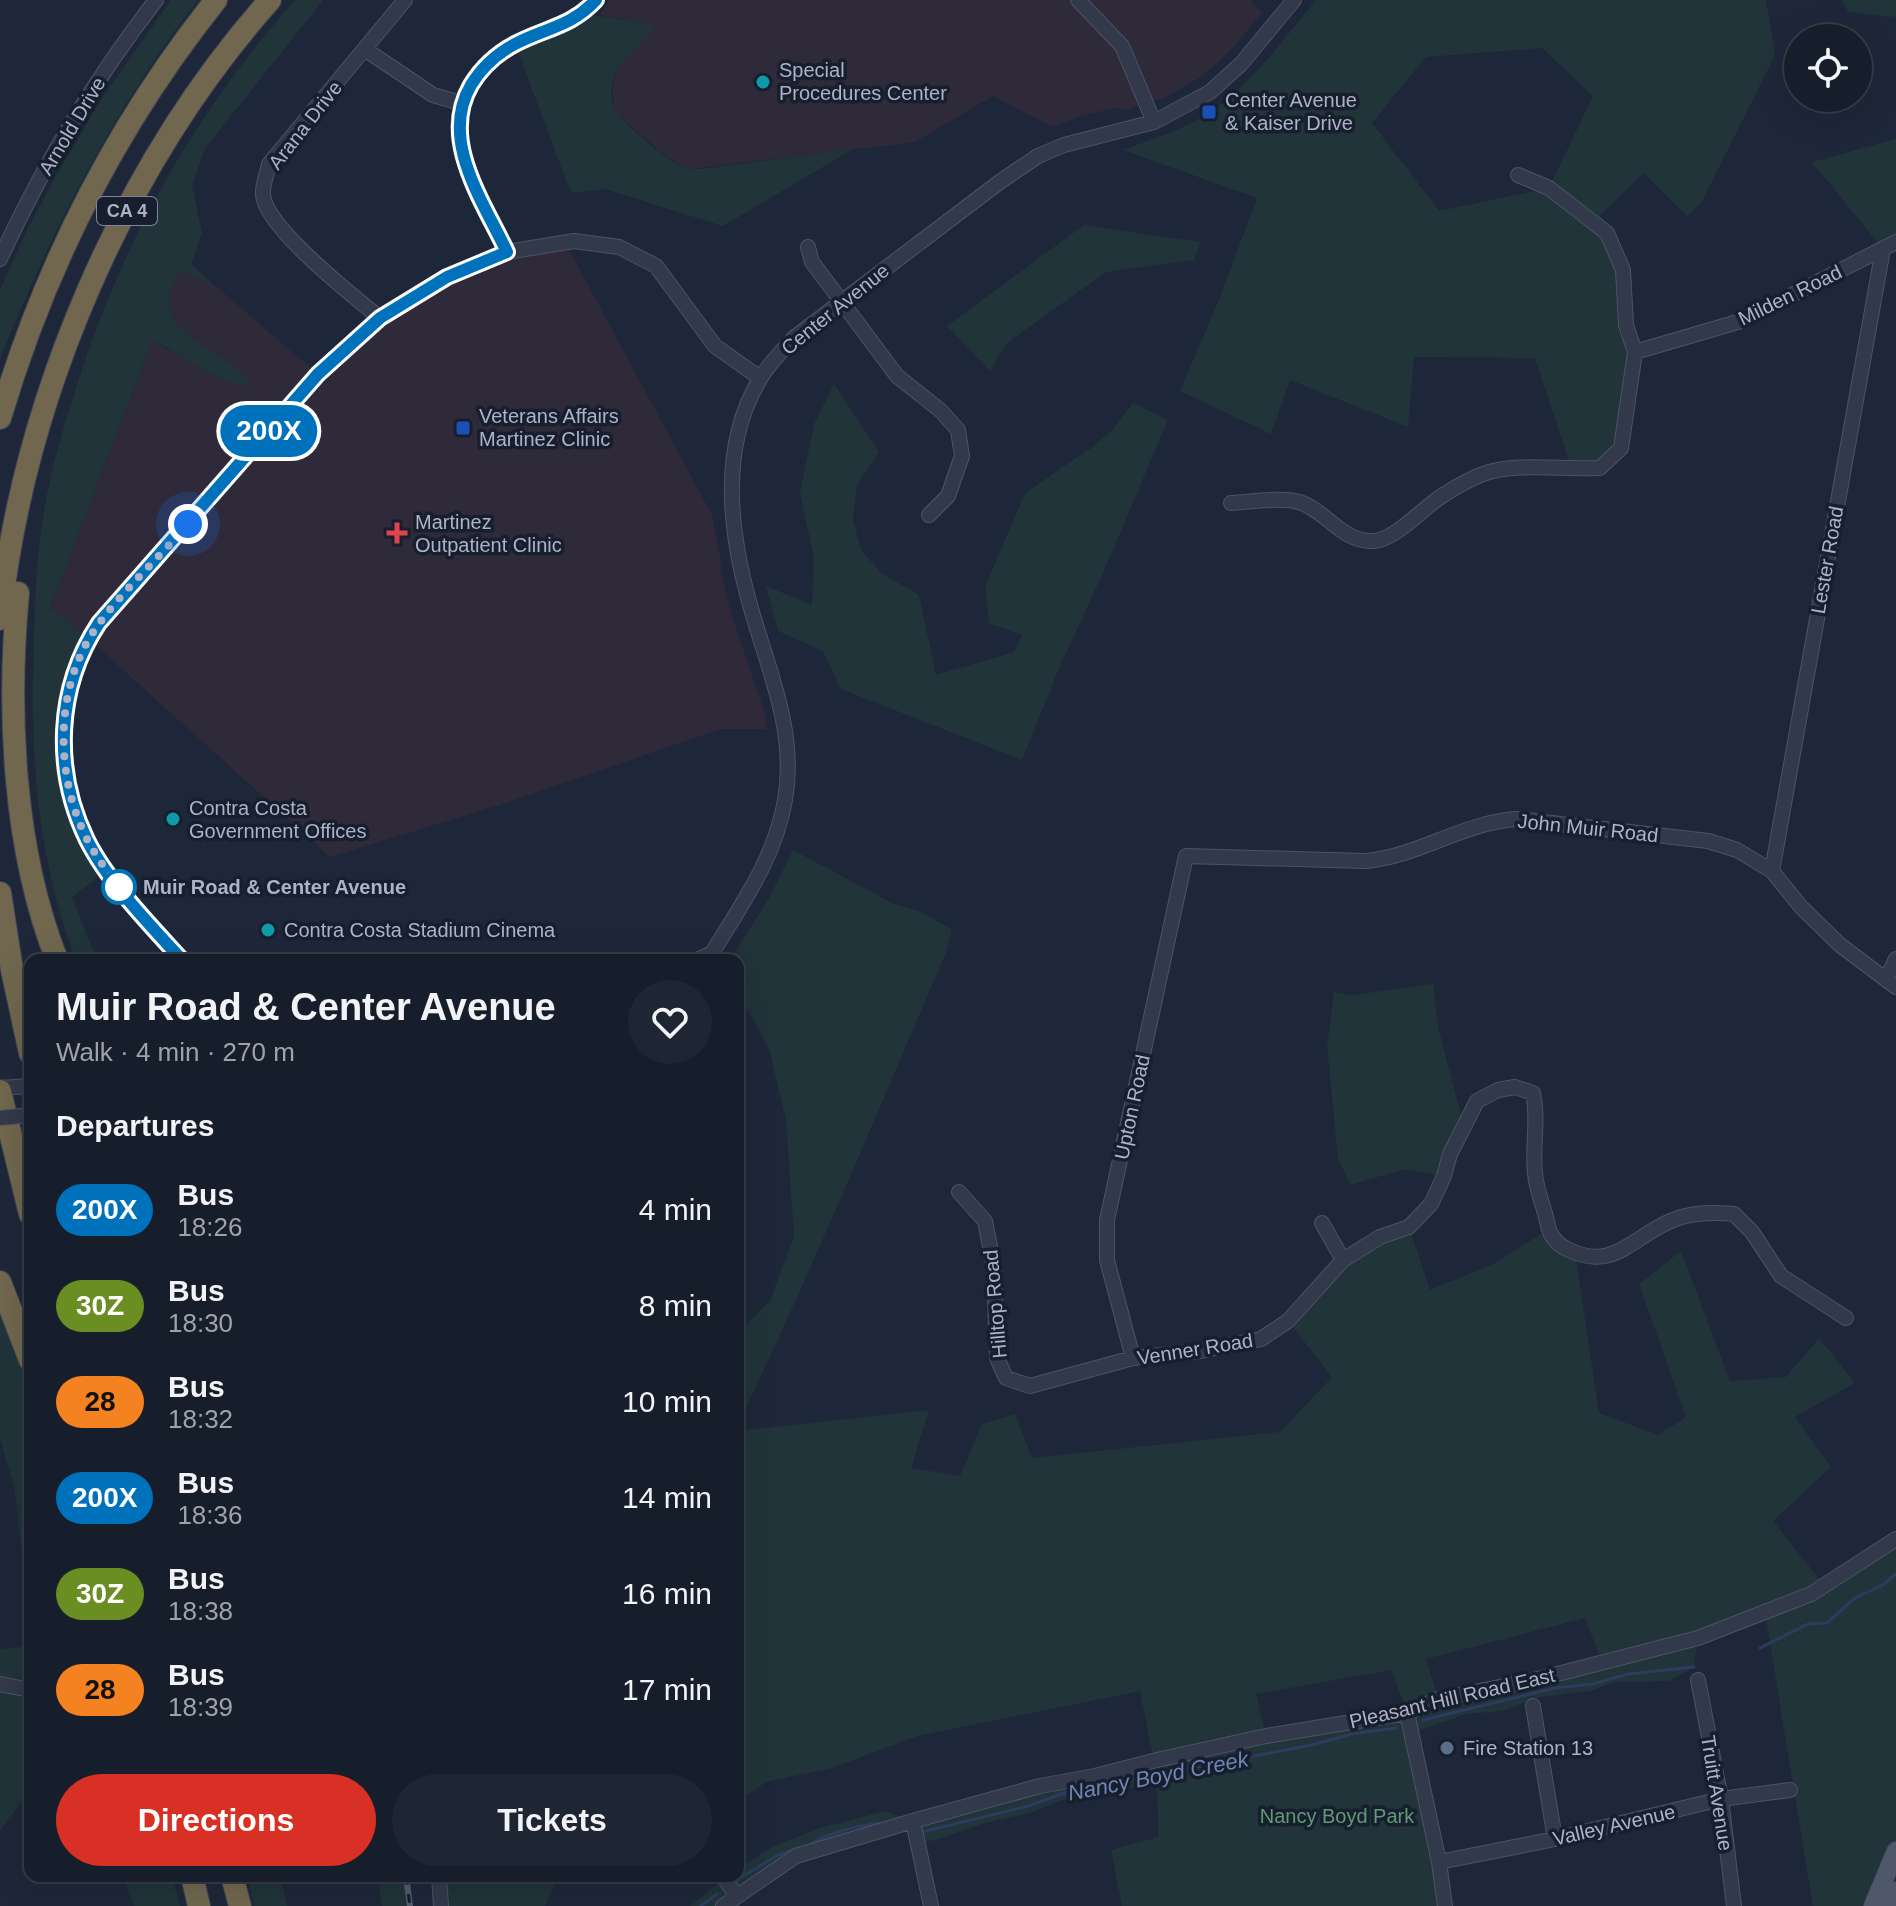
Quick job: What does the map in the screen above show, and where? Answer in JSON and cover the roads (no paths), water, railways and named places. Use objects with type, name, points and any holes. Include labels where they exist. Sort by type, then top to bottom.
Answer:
[{"type":"highway","name":"CA 4","points":[[0,418],[30,326],[79,215],[138,110],[216,0]]},
{"type":"highway","name":"CA 4","points":[[0,619],[14,529],[33,448],[75,323],[131,204],[193,102],[270,0]]},
{"type":"highway","points":[[33,448],[15,621],[14,741],[25,841],[55,954]]},
{"type":"highway","points":[[0,893],[24,1026]]},
{"type":"highway","points":[[0,1090],[24,1189]]},
{"type":"highway","points":[[0,1282],[24,1344]]},
{"type":"highway","points":[[192,1882],[197,1906]]},
{"type":"highway","points":[[234,1882],[240,1906]]},
{"type":"main road","points":[[1873,1906],[1896,1851]]},
{"type":"main road","points":[[1890,1906],[1896,1891]]},
{"type":"street","name":"Arnold Drive","points":[[0,259],[37,183],[73,121],[156,0]]},
{"type":"street","name":"Arana Drive","points":[[380,318],[327,275],[268,213],[262,194],[269,164],[405,0]]},
{"type":"street","points":[[507,252],[472,181],[459,142],[461,103],[482,67],[515,44],[564,25],[596,0]]},
{"type":"street","points":[[1078,0],[1122,46],[1154,122]]},
{"type":"street","name":"Center Avenue","points":[[712,954],[763,871],[776,839],[786,798],[787,731],[743,581],[733,509],[735,446],[740,423],[760,378],[795,337],[1038,156],[1064,145],[1154,122],[1210,92],[1241,64],[1294,0]]},
{"type":"street","points":[[366,50],[433,95],[461,103]]},
{"type":"street","points":[[1231,503],[1296,501],[1314,508],[1341,532],[1364,541],[1377,541],[1392,534],[1443,494],[1485,473],[1528,468],[1600,468],[1621,448],[1635,352],[1626,325],[1623,270],[1607,233],[1549,188],[1518,175]]},
{"type":"street","points":[[177,954],[105,869],[88,841],[78,816],[67,777],[63,735],[72,679],[83,649],[99,623],[318,374],[380,318],[447,277],[507,252],[574,241],[619,247],[656,266],[715,346],[760,378]]},
{"type":"street","name":"Milden Road","points":[[1635,352],[1741,321],[1890,246]]},
{"type":"street","name":"Lester Road","points":[[1772,871],[1890,246]]},
{"type":"street","points":[[808,247],[812,262],[897,376],[941,411],[958,430],[962,456],[948,496],[929,515]]},
{"type":"street","name":"John Muir Road","points":[[1186,856],[1388,859],[1490,821],[1516,819],[1708,841],[1737,850],[1772,871],[1801,907],[1830,935],[1891,983]]},
{"type":"street","name":"Upton Road","points":[[1133,1358],[1107,1260],[1107,1220],[1186,856]]},
{"type":"street","points":[[1891,983],[1896,959]]},
{"type":"street","points":[[0,1090],[24,1087]]},
{"type":"street","name":"Venner Road","points":[[1006,1378],[1030,1386],[1133,1358],[1200,1351],[1261,1339],[1288,1321],[1343,1260],[1380,1237],[1409,1227],[1431,1204],[1450,1154],[1477,1101],[1498,1090],[1515,1087],[1533,1093],[1538,1113],[1535,1174],[1549,1229],[1559,1246],[1599,1258],[1624,1251],[1652,1230],[1675,1219],[1708,1212],[1734,1214],[1752,1232],[1781,1276],[1846,1318]]},
{"type":"street","points":[[0,1118],[24,1116]]},
{"type":"street","name":"Hilltop Road","points":[[959,1192],[985,1221],[994,1267],[997,1358],[1006,1378]]},
{"type":"street","points":[[1322,1223],[1343,1260]]},
{"type":"street","name":"Pleasant Hill Road East","points":[[723,1906],[796,1856],[1040,1786],[1266,1736],[1407,1713],[1438,1699],[1530,1681],[1698,1638],[1811,1594],[1896,1539]]},
{"type":"street","name":"Truitt Avenue","points":[[1698,1680],[1721,1799],[1734,1906]]},
{"type":"street","points":[[0,1684],[24,1689]]},
{"type":"street","points":[[1533,1706],[1555,1839]]},
{"type":"street","points":[[1407,1713],[1439,1862],[1445,1906]]},
{"type":"street","name":"Valley Avenue","points":[[1439,1862],[1555,1839],[1721,1799],[1790,1790]]},
{"type":"street","points":[[913,1821],[931,1906]]},
{"type":"street","points":[[439,1882],[441,1906]]},
{"type":"street","points":[[727,1882],[736,1895]]},
{"type":"waterway","name":"Nancy Boyd Creek","points":[[1760,1648],[1808,1624],[1827,1623],[1855,1598],[1883,1585],[1896,1574]]},
{"type":"waterway","name":"Nancy Boyd Creek","points":[[1423,1720],[1555,1688],[1593,1684],[1628,1674],[1694,1667]]},
{"type":"waterway","name":"Nancy Boyd Creek","points":[[922,1832],[1028,1806],[1067,1792],[1088,1792],[1134,1779],[1312,1745],[1352,1734],[1396,1728]]},
{"type":"waterway","name":"Nancy Boyd Creek","points":[[810,1845],[844,1830],[881,1823]]},
{"type":"waterway","name":"Nancy Boyd Creek","points":[[744,1875],[778,1855],[795,1849]]},
{"type":"waterway","name":"Nancy Boyd Creek","points":[[701,1906],[717,1894]]},
{"type":"railway","points":[[407,1882],[410,1906]]},
{"type":"place","name":"Special Procedures Center","points":[[763,82]]},
{"type":"place","name":"Center Avenue & Kaiser Drive","points":[[1209,112]]},
{"type":"place","name":"Veterans Affairs Martinez Clinic","points":[[463,428]]},
{"type":"place","name":"Martinez Outpatient Clinic","points":[[397,533]]},
{"type":"place","name":"Contra Costa Government Offices","points":[[173,819]]},
{"type":"place","name":"Muir Road & Center Avenue","points":[[119,887]]},
{"type":"place","name":"Contra Costa Stadium Cinema","points":[[268,930]]},
{"type":"place","name":"Fire Station 13","points":[[1447,1748]]},
{"type":"park label","name":"Nancy Boyd Park","points":[[1337,1816]]}]
